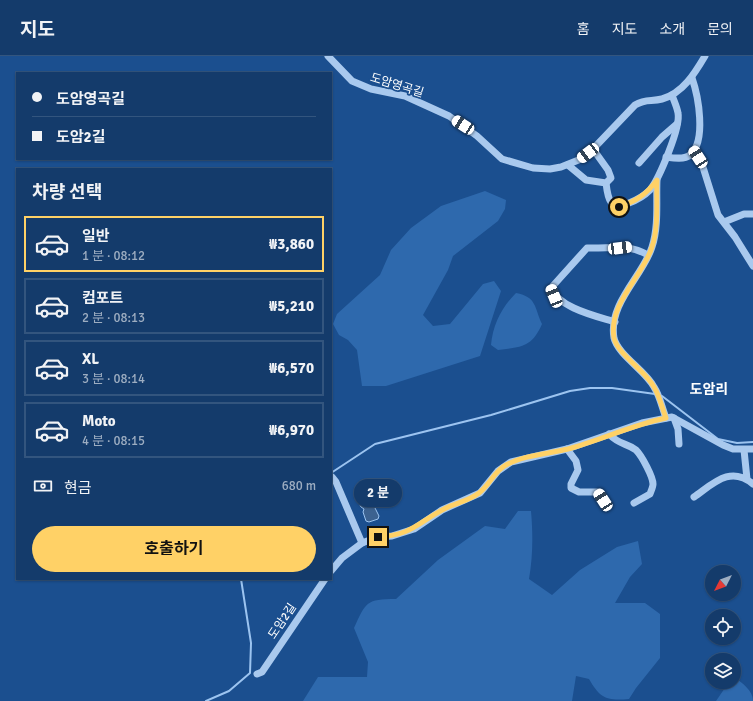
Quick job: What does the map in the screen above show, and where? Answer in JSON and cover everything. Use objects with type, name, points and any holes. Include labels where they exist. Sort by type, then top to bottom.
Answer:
[{"type":"street","name":"도암영곡길","points":[[328,56],[352,81],[371,89],[405,96],[449,116],[477,136],[502,159],[533,168],[550,169],[568,165],[581,159],[593,149],[635,105],[643,100],[660,100],[672,95]]},
{"type":"street","points":[[606,183],[608,197],[614,205],[619,207],[639,199],[650,190],[657,180],[672,144],[678,124],[679,113],[672,95],[692,78],[705,56]]},
{"type":"street","points":[[666,157],[689,156],[694,151],[698,136],[700,113],[698,95],[692,78]]},
{"type":"street","points":[[639,164],[662,137],[678,124]]},
{"type":"street","points":[[593,149],[608,170],[611,178],[606,183]]},
{"type":"street","points":[[694,151],[702,164],[718,215],[753,266]]},
{"type":"street","points":[[568,165],[586,180],[606,183]]},
{"type":"street","points":[[657,180],[656,228],[652,247],[625,293],[615,322],[614,339],[624,353],[654,386],[670,418],[678,429],[679,444]]},
{"type":"street","points":[[724,222],[744,214],[753,214]]},
{"type":"street","points":[[615,322],[582,311],[563,302],[554,296],[551,288],[587,248],[611,249],[629,246],[637,248],[648,255]]},
{"type":"street","points":[[332,570],[342,558],[362,543],[378,537],[392,536],[414,529],[442,510],[480,493],[498,471],[512,462],[567,449],[642,423],[670,418],[682,421],[723,445],[733,449],[753,449]]},
{"type":"street","points":[[609,434],[615,442],[636,450],[643,458],[651,476],[653,484],[650,494],[634,503]]},
{"type":"street","points":[[567,449],[576,462],[578,470],[571,484],[571,488],[579,492],[598,492],[603,500]]},
{"type":"street","points":[[744,450],[747,479]]},
{"type":"street","points":[[694,498],[721,478],[728,476],[747,479],[753,484]]},
{"type":"street","points":[[332,477],[336,482],[362,543]]},
{"type":"street","name":"도암2길","points":[[257,674],[262,672],[267,666],[269,660],[324,580]]},
{"type":"shaded area","points":[[485,191],[506,200],[505,209],[498,221],[453,256],[448,270],[423,315],[433,326],[450,324],[483,284],[494,281],[501,291],[480,356],[386,386],[362,386],[357,350],[348,340],[339,335],[333,324],[337,314],[380,275],[391,250],[411,228],[441,206]]},
{"type":"shaded area","points":[[516,293],[528,297],[531,300],[536,308],[542,324],[530,342],[520,347],[498,350],[491,345],[496,323],[506,304]]},
{"type":"shaded area","points":[[366,492],[372,497],[372,505],[379,516],[378,519],[369,522],[366,521],[363,512],[364,509],[358,501],[361,494]]},
{"type":"shaded area","points":[[518,511],[531,511],[532,545],[529,579],[552,595],[580,570],[617,547],[638,541],[642,564],[630,577],[615,603],[645,603],[660,614],[660,658],[629,699],[609,699],[604,697],[589,679],[576,676],[572,701],[303,701],[318,677],[367,677],[368,662],[354,628],[361,612],[368,604],[378,600],[396,599],[438,560],[485,526],[505,529]]},
{"type":"shaded area","points":[[741,682],[749,690],[753,697],[753,701],[716,701],[724,689],[741,689]]},
{"type":"waterway","points":[[332,472],[375,444],[491,415],[570,391],[590,388],[612,388],[655,394]]},
{"type":"waterway","points":[[662,396],[718,439],[737,443],[753,442]]},
{"type":"waterway","points":[[206,701],[229,691],[250,673],[251,643],[241,580]]},
{"type":"district","name":"도암리","points":[[709,389]]},
{"type":"route","points":[[378,537],[402,534],[414,529],[442,510],[480,493],[498,471],[512,462],[567,449],[642,423],[666,418],[654,386],[624,353],[614,339],[615,320],[625,293],[652,247],[656,228],[657,180],[650,190],[639,199],[619,207]]}]
